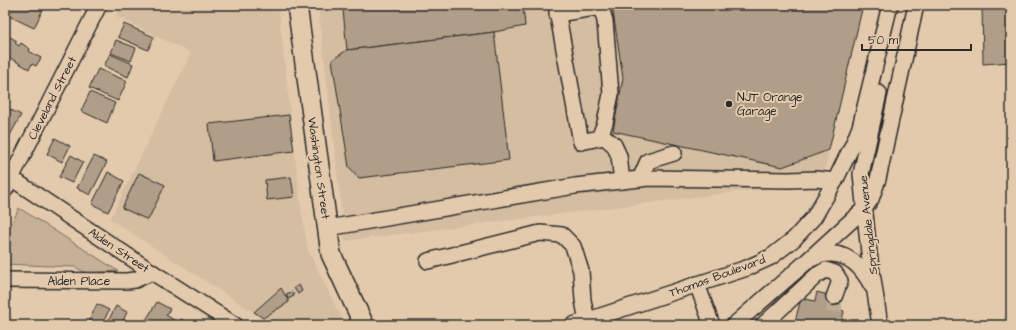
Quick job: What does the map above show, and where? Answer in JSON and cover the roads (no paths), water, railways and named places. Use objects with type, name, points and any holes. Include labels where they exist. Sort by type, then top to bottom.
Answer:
[{"type":"main road","name":"Washington Street","points":[[297,5],[332,254],[364,325]]},
{"type":"street","name":"Cleveland Street","points":[[7,181],[99,5]]},
{"type":"street","name":"Thomas Boulevard","points":[[580,323],[754,265],[771,257],[804,229],[823,203],[860,127],[890,5]]},
{"type":"street","points":[[734,325],[864,209],[871,199],[878,179],[916,5]]},
{"type":"street","points":[[601,6],[605,21],[611,94],[606,123],[599,138],[581,142],[556,10],[601,6]]},
{"type":"street","name":"Springdale Avenue","points":[[880,325],[874,291],[864,209],[862,174],[884,67],[884,30]]},
{"type":"street","points":[[601,134],[614,145],[619,156],[622,181]]},
{"type":"street","points":[[640,179],[648,160],[674,153]]},
{"type":"street","points":[[328,228],[575,186],[650,178],[816,179],[835,181]]},
{"type":"street","name":"Alden Street","points":[[7,181],[235,325]]},
{"type":"street","points":[[428,261],[540,233],[562,235],[573,246],[581,271],[583,300],[580,323]]},
{"type":"street","points":[[805,263],[818,256],[834,253],[841,254],[859,266],[874,291]]},
{"type":"street","points":[[763,325],[817,275],[826,270],[835,273],[840,281],[834,297]]},
{"type":"street","name":"Alden Place","points":[[5,280],[127,281],[135,280],[152,272]]},
{"type":"street","points":[[697,284],[712,325]]},
{"type":"tunnel","points":[[834,297],[835,325]]},
{"type":"place","name":"NJT Orange Garage","points":[[729,104]]}]
